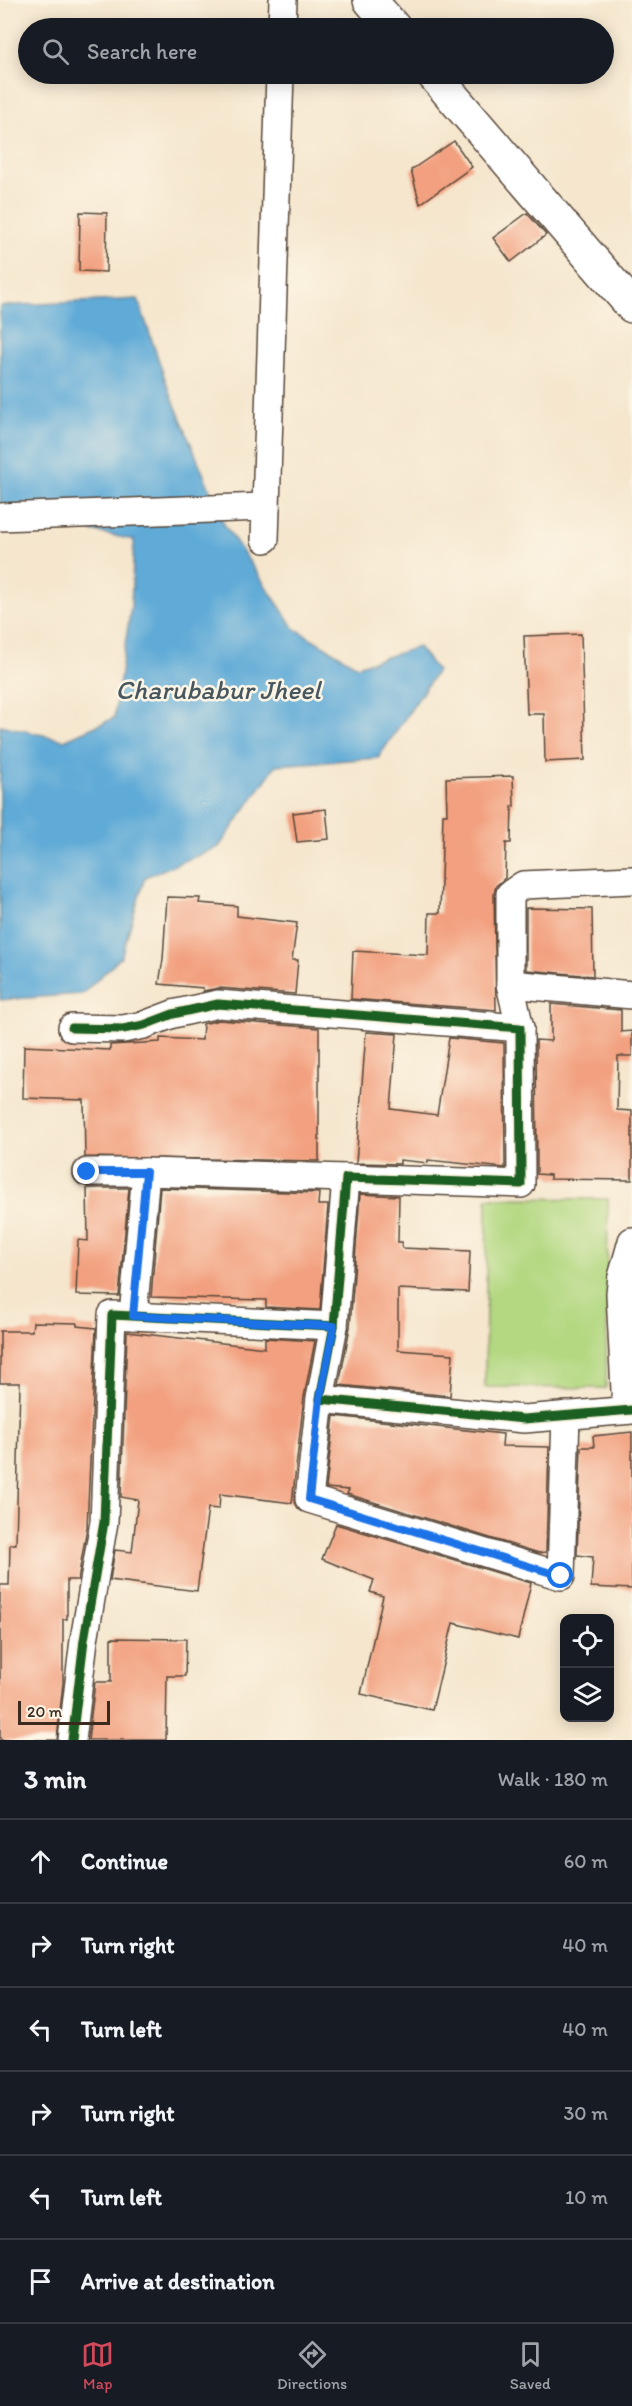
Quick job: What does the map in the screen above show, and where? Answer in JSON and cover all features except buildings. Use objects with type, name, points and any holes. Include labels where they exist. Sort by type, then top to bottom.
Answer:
[{"type":"street","points":[[282,18],[283,0]]},
{"type":"street","points":[[265,539],[280,84]]},
{"type":"street","points":[[442,84],[632,306]]},
{"type":"street","points":[[0,518],[266,507]]},
{"type":"street","points":[[87,1172],[521,1184],[520,1028],[510,984],[510,894],[523,885],[632,880]]},
{"type":"street","points":[[510,984],[632,995]]},
{"type":"street","points":[[72,1028],[123,1029],[218,1004],[520,1028]]},
{"type":"street","points":[[133,1316],[146,1172]]},
{"type":"street","points":[[346,1178],[334,1326],[320,1398],[309,1499],[561,1576],[566,1415]]},
{"type":"street","points":[[320,1398],[524,1419],[629,1410],[620,1314],[632,1240]]},
{"type":"street","points":[[72,1740],[84,1640],[104,1522],[112,1315],[334,1326]]},
{"type":"green space","points":[[487,1198],[608,1199],[606,1388],[485,1387]]},
{"type":"water","name":"Charubabur Jheel","points":[[138,299],[167,385],[224,524],[294,628],[357,666],[418,647],[437,671],[378,758],[276,765],[219,847],[145,877],[121,957],[82,994],[0,1000],[0,725],[64,740],[114,718],[131,606],[134,540],[0,512],[0,306]]},
{"type":"cycle path","points":[[72,1028],[123,1029],[218,1004],[520,1028],[521,1184],[346,1178],[334,1326],[320,1399],[524,1419],[632,1410]]},
{"type":"cycle path","points":[[72,1740],[84,1640],[104,1522],[112,1315],[334,1326]]},
{"type":"route","points":[[87,1172],[146,1172],[133,1316],[334,1326],[320,1398],[309,1499],[561,1576]]}]
